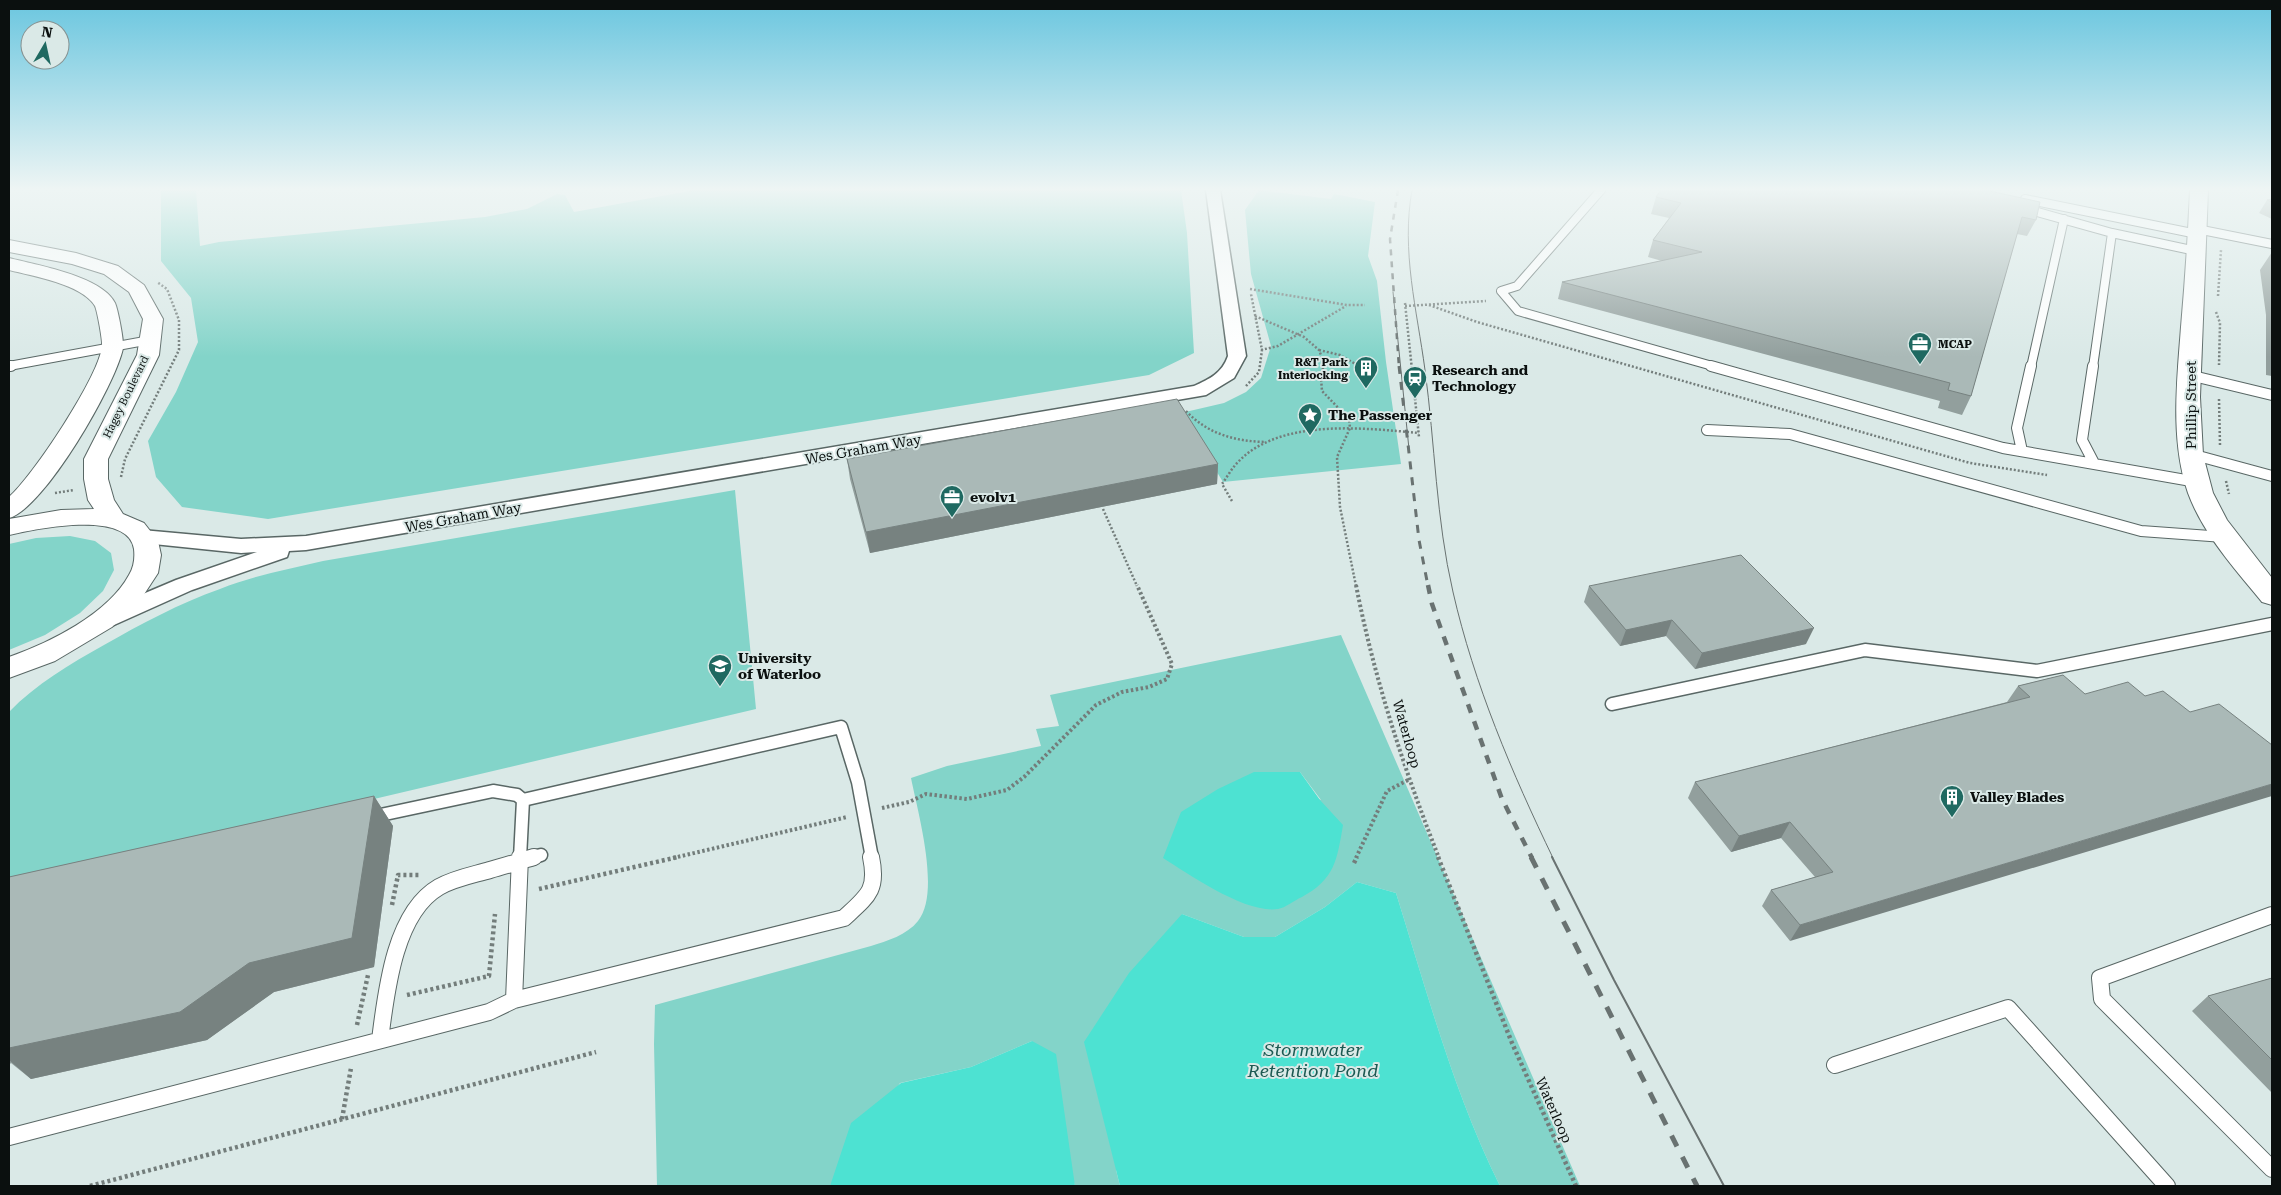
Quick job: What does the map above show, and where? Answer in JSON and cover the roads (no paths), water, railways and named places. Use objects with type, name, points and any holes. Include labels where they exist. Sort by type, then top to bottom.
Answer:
[{"type":"street","name":"Hagey Boulevard","points":[[9,246],[76,259],[111,270],[137,290],[153,319],[148,355],[96,458],[96,479],[101,500],[114,520]]},
{"type":"street","name":"Wes Graham Way","points":[[142,537],[241,546],[306,543],[1199,391],[1219,382],[1229,373],[1235,365],[1237,356],[1221,246]]},
{"type":"street","name":"Phillip Street","points":[[2197,246],[2188,434],[2197,482],[2202,496],[2226,538],[2272,596]]},
{"type":"street","points":[[9,264],[60,277],[87,288],[104,304],[113,346],[105,369],[75,425],[38,480],[24,498],[9,510]]},
{"type":"street","points":[[9,527],[72,516],[114,520],[135,529],[148,548],[148,562],[141,578],[129,595],[100,622],[44,654],[9,668]]},
{"type":"street","name":"Wes Graham Way","points":[[100,622],[190,583],[306,543]]},
{"type":"street","points":[[9,682],[44,654]]},
{"type":"lane","points":[[1552,246],[1517,286],[1501,292],[1518,311],[2022,451],[2197,482]]},
{"type":"lane","points":[[2022,451],[2017,428],[2058,246]]},
{"type":"lane","points":[[2094,463],[2082,440],[2110,246]]},
{"type":"lane","points":[[9,366],[150,340]]},
{"type":"lane","points":[[2190,375],[2272,395]]},
{"type":"lane","points":[[1707,430],[1790,434],[2141,531],[2226,538]]},
{"type":"lane","points":[[2191,454],[2272,476]]},
{"type":"lane","points":[[1612,704],[1865,650],[2037,670],[2272,624]]},
{"type":"lane","points":[[9,1137],[489,1012],[514,1000],[844,918],[864,899],[872,887],[875,876],[858,782],[841,727],[523,800]]},
{"type":"lane","points":[[358,820],[493,791],[517,794],[523,800],[514,1000]]},
{"type":"lane","points":[[380,1040],[385,1000],[396,953],[418,904],[445,883],[500,867],[520,859],[541,855]]},
{"type":"lane","points":[[2272,915],[2100,978],[2102,999],[2272,1170]]},
{"type":"lane","points":[[1835,1065],[2008,1008],[2167,1186]]},
{"type":"water","points":[[1254,772],[1300,772],[1320,800],[1343,825],[1339,848],[1328,876],[1313,890],[1287,906],[1278,909],[1250,906],[1235,900],[1163,858],[1181,812],[1218,789]]},
{"type":"water","name":"Stormwater Retention Pond","points":[[1357,882],[1396,893],[1455,1079],[1500,1186],[1120,1186],[1084,1042],[1129,973],[1182,914],[1244,937],[1275,937],[1325,907]]},
{"type":"water","points":[[1032,1041],[1056,1054],[1075,1186],[830,1186],[851,1123],[901,1083],[971,1067]]},
{"type":"tram line","points":[[1408,246],[1411,280],[1425,370],[1439,509],[1453,592],[1472,660],[1495,728],[1553,858]]},
{"type":"tram line","points":[[1393,292],[1409,449]]},
{"type":"tram line","points":[[1552,857],[1614,980],[1724,1186]]},
{"type":"railway","points":[[1390,246],[1399,367]]},
{"type":"railway","points":[[1399,366],[1419,540],[1428,586]]},
{"type":"railway","points":[[1428,585],[1432,604],[1502,799],[1532,858]]},
{"type":"railway","points":[[1531,857],[1697,1186]]},
{"type":"place","name":"MCAP","points":[[1920,365]]},
{"type":"place","name":"R&T Park Interlocking","points":[[1366,389]]},
{"type":"place","name":"Research and Technology","points":[[1415,399]]},
{"type":"place","name":"The Passenger","points":[[1310,436]]},
{"type":"place","name":"evolv1","points":[[952,518]]},
{"type":"place","name":"University of Waterloo","points":[[720,687]]},
{"type":"place","name":"Valley Blades","points":[[1952,818]]}]
